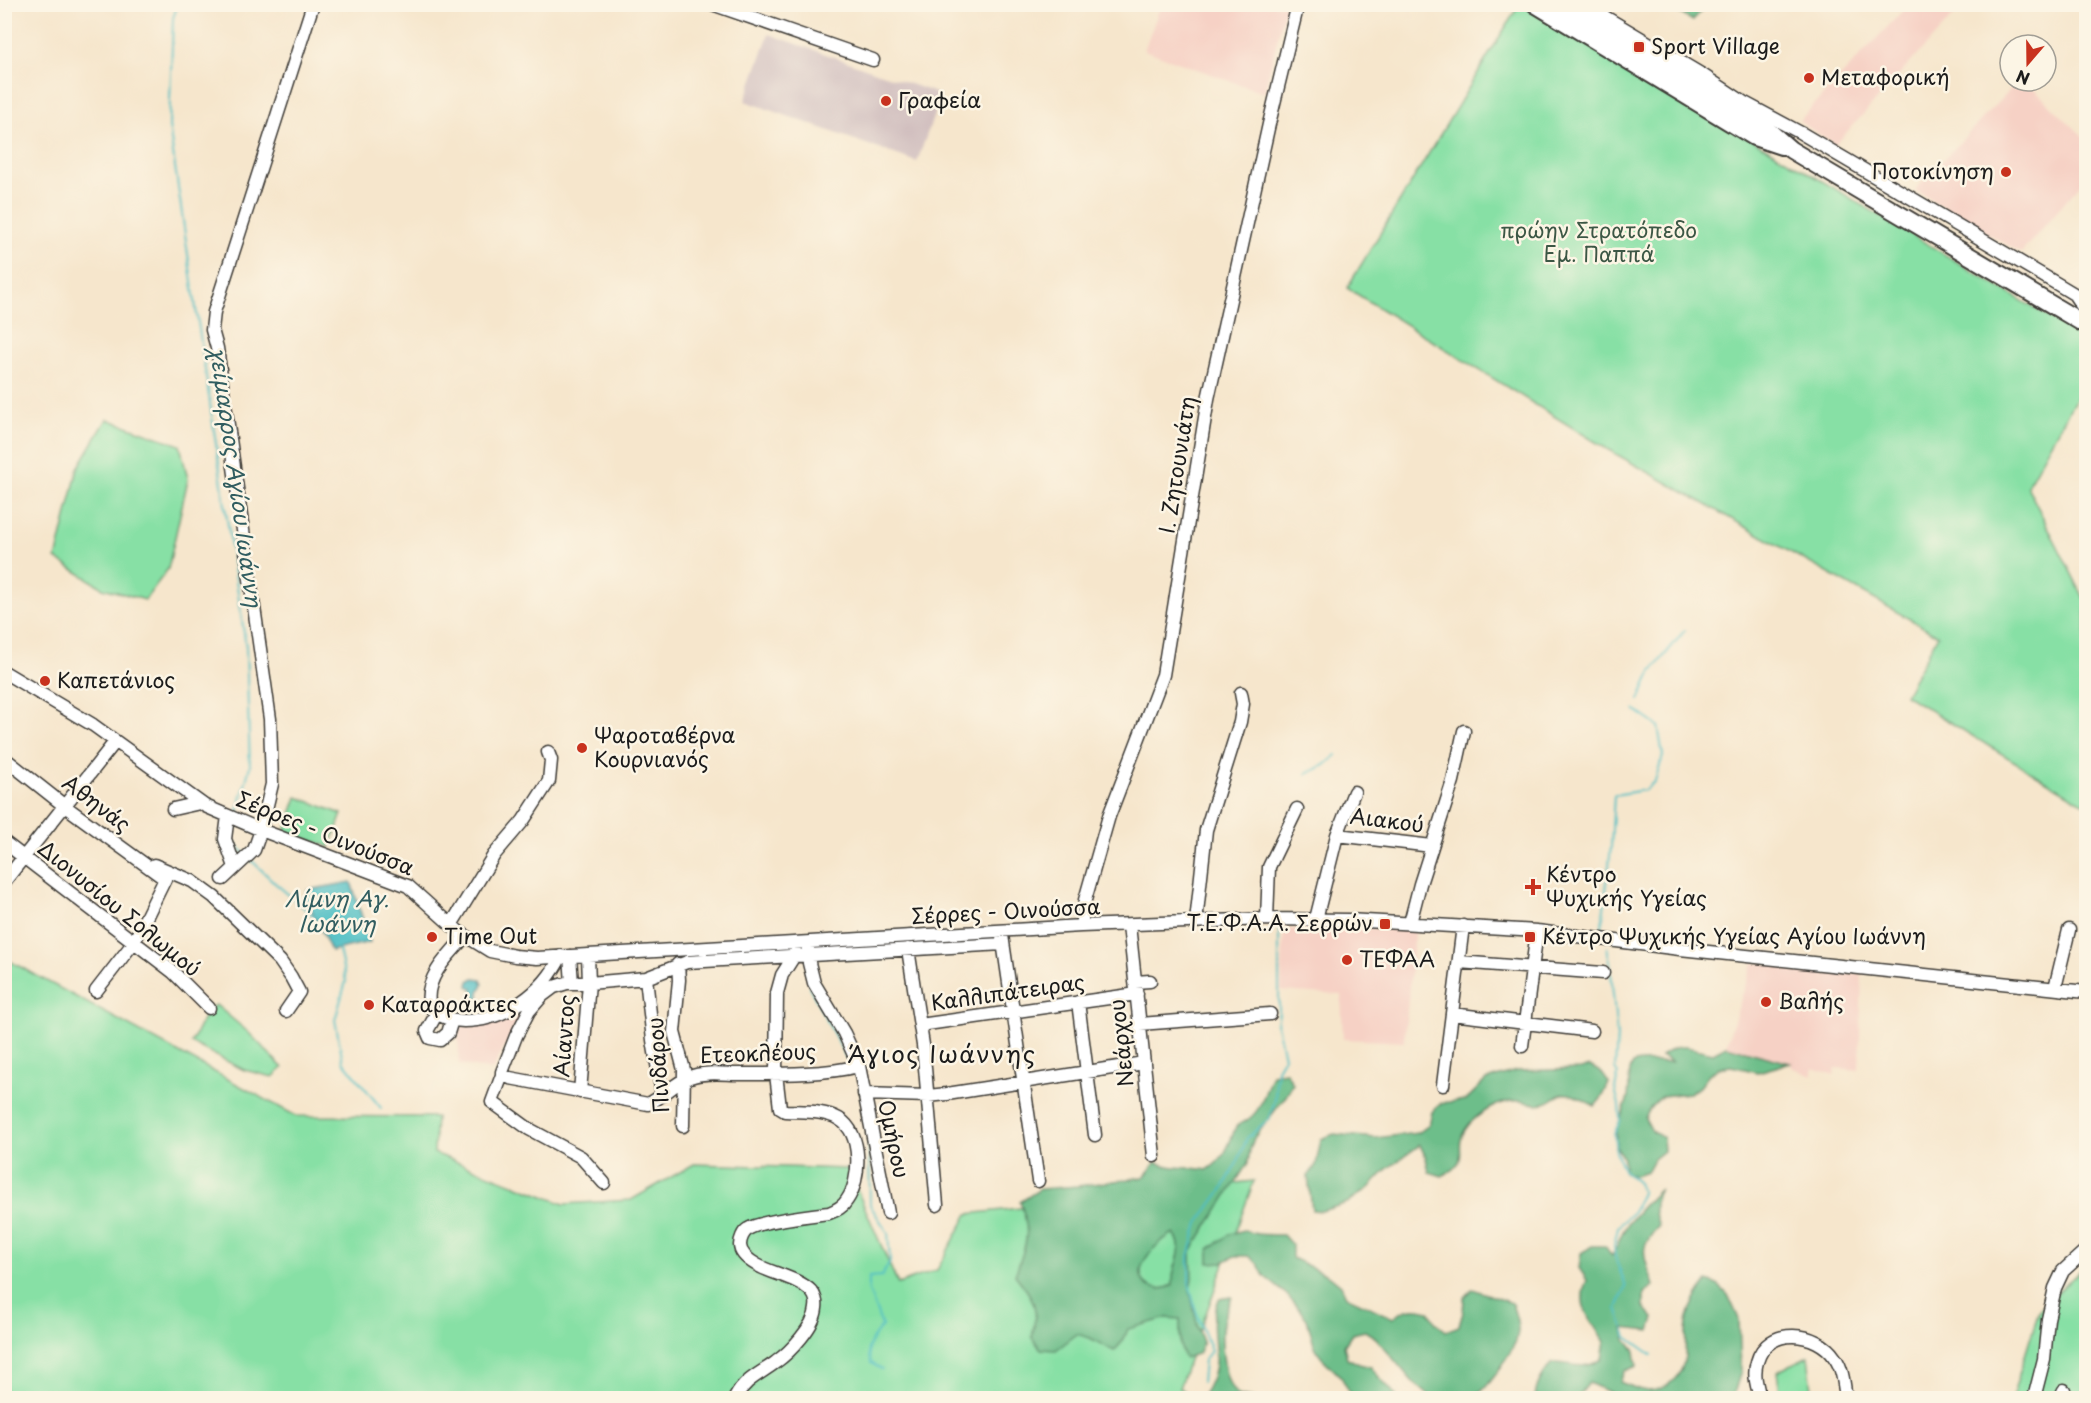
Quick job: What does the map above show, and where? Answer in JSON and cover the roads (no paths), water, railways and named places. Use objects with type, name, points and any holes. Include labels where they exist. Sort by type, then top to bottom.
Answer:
[{"type":"main road","points":[[1535,4],[1754,136],[1791,150],[2086,325]]},
{"type":"main road","points":[[1559,4],[1762,125],[1791,150]]},
{"type":"main road","points":[[1682,79],[1743,102]]},
{"type":"street","points":[[223,879],[254,850],[272,784],[270,719],[217,348],[212,330],[214,312],[313,4]]},
{"type":"street","points":[[712,4],[873,60]]},
{"type":"street","name":"Ι. Ζητουνιάτη","points":[[1082,926],[1085,900],[1108,816],[1163,675],[1208,399],[1298,4]]},
{"type":"street","points":[[1583,4],[1704,76],[1743,102],[1801,133],[2074,294],[2086,312]]},
{"type":"street","name":"Σέρρες - Οινούσσα","points":[[5,672],[93,725],[205,806],[248,825],[408,886],[466,936],[497,953],[528,958],[807,941],[1002,938],[1082,926],[1316,919],[1537,931],[2086,992]]},
{"type":"street","points":[[1196,922],[1206,830],[1240,722],[1243,704],[1241,693]]},
{"type":"street","points":[[1410,923],[1453,781],[1464,731]]},
{"type":"street","points":[[4,882],[66,807],[115,742]]},
{"type":"street","points":[[451,925],[494,855],[523,820],[549,781],[551,760],[548,752]]},
{"type":"street","name":"Αθηνάς","points":[[4,758],[66,807],[165,879],[134,942]]},
{"type":"street","points":[[1316,919],[1337,835],[1354,792]]},
{"type":"street","points":[[173,809],[205,806]]},
{"type":"street","points":[[1267,920],[1269,867],[1297,809]]},
{"type":"street","points":[[228,816],[225,839],[243,860]]},
{"type":"street","name":"Αιακού","points":[[1337,835],[1432,846]]},
{"type":"street","name":"Διονυσίου Σολωμού","points":[[4,842],[173,972],[208,1008]]},
{"type":"street","points":[[138,859],[192,881],[207,892],[280,962],[299,992],[286,1011]]},
{"type":"street","name":"Νεάρχου","points":[[1129,925],[1154,1156]]},
{"type":"street","points":[[1443,1085],[1463,926]]},
{"type":"street","points":[[2055,988],[2069,930]]},
{"type":"street","points":[[1522,1046],[1537,931]]},
{"type":"street","points":[[466,936],[430,983],[428,1000],[430,1007],[452,1020],[480,1019],[496,1015],[515,1006],[544,981],[566,956]]},
{"type":"street","points":[[604,1183],[581,1157],[529,1129],[492,1102],[506,1077],[503,1066],[529,1011],[542,996],[558,985],[646,978],[687,962],[908,949],[1002,938],[1038,1181]]},
{"type":"street","points":[[735,1398],[751,1377],[781,1358],[807,1330],[815,1316],[817,1306],[811,1291],[758,1265],[745,1256],[740,1248],[741,1238],[747,1229],[759,1225],[829,1213],[838,1209],[851,1193],[858,1161],[857,1149],[849,1128],[842,1121],[824,1114],[784,1111],[781,1110],[779,1104],[776,1074],[778,989],[782,975],[807,941]]},
{"type":"street","name":"Ομήρου","points":[[807,941],[814,983],[844,1033],[859,1066],[888,1213]]},
{"type":"street","points":[[96,991],[134,942]]},
{"type":"street","points":[[908,949],[920,1024],[937,1205]]},
{"type":"street","name":"Αίαντος","points":[[580,1092],[589,983],[588,955]]},
{"type":"street","points":[[566,956],[573,983]]},
{"type":"street","points":[[1459,962],[1603,973]]},
{"type":"street","name":"Πινδάρου","points":[[678,964],[679,980],[674,1032],[683,1065],[682,1126]]},
{"type":"street","points":[[646,978],[655,1059],[662,1094]]},
{"type":"street","name":"Καλλιπάτειρας","points":[[920,1024],[1078,1002],[1136,988],[1150,981]]},
{"type":"street","points":[[1078,1002],[1095,1135]]},
{"type":"street","points":[[437,1013],[427,1031],[430,1038],[440,1040],[448,1033],[452,1020]]},
{"type":"street","points":[[1140,1024],[1270,1014]]},
{"type":"street","points":[[1452,1014],[1592,1031]]},
{"type":"street","points":[[864,1094],[928,1096],[1144,1063]]},
{"type":"street","name":"Ετεοκλέους","points":[[506,1077],[648,1104],[684,1080],[700,1074],[776,1074],[859,1066]]},
{"type":"street","points":[[2034,1398],[2044,1359],[2055,1288],[2063,1271],[2086,1250]]},
{"type":"street","points":[[1760,1398],[1755,1370],[1759,1356],[1764,1348],[1773,1341],[1787,1336],[1813,1338],[1835,1356],[1846,1398]]},
{"type":"water","name":"Λίμνη Αγ. Ιωάννη","points":[[351,882],[370,942],[331,951],[305,896],[308,890]]},
{"type":"water","points":[[474,978],[481,979],[483,984],[479,992],[479,999],[475,1000],[473,989],[468,986],[469,981]]},
{"type":"waterway","name":"χείμαρρος Αγίου Ιωάννη","points":[[178,4],[173,18],[169,126],[246,647],[250,766],[237,815]]},
{"type":"waterway","points":[[1639,700],[1652,671],[1685,630]]},
{"type":"waterway","points":[[1603,931],[1614,795],[1645,790],[1655,781],[1663,756],[1658,726],[1635,710]]},
{"type":"waterway","points":[[1306,774],[1325,765],[1337,755]]},
{"type":"waterway","name":"χείμαρρος Αγίου Ιωάννη","points":[[231,840],[244,853]]},
{"type":"waterway","name":"χείμαρρος Αγίου Ιωάννη","points":[[250,859],[315,917]]},
{"type":"waterway","points":[[1202,1382],[1204,1360],[1211,1351],[1195,1308],[1189,1283],[1189,1256],[1198,1223],[1222,1190],[1238,1161],[1247,1138],[1269,1119],[1275,1100],[1277,1069],[1284,1057],[1277,1025],[1279,927]]},
{"type":"waterway","points":[[1607,947],[1617,1036],[1615,1069],[1618,1074],[1615,1089],[1620,1121],[1614,1134],[1616,1152],[1623,1170],[1638,1183],[1642,1193],[1632,1213],[1618,1227],[1614,1245],[1615,1257],[1626,1287],[1617,1308],[1627,1337],[1652,1355]]},
{"type":"waterway","points":[[339,950],[346,981],[335,1020],[343,1061],[381,1108]]},
{"type":"waterway","points":[[809,986],[848,1061]]},
{"type":"waterway","points":[[869,1144],[870,1205],[888,1233],[890,1261],[882,1276],[869,1277],[869,1291],[882,1326],[870,1343],[869,1357],[871,1363],[882,1369]]},
{"type":"place","name":"Sport Village","points":[[1639,47]]},
{"type":"place","name":"Μεταφορική","points":[[1809,78]]},
{"type":"place","name":"Γραφεία","points":[[886,101]]},
{"type":"place","name":"Ποτοκίνηση","points":[[2006,172]]},
{"type":"place","name":"Καπετάνιος","points":[[45,681]]},
{"type":"place","name":"Ψαροταβέρνα Κουρνιανός","points":[[582,748]]},
{"type":"place","name":"Κέντρο Ψυχικής Υγείας","points":[[1533,887]]},
{"type":"place","name":"Τ.Ε.Φ.Α.Α. Σερρών","points":[[1385,924]]},
{"type":"place","name":"Time Out","points":[[432,937]]},
{"type":"place","name":"Κέντρο Ψυχικής Υγείας Αγίου Ιωάννη","points":[[1530,937]]},
{"type":"place","name":"ΤΕΦΑΑ","points":[[1347,960]]},
{"type":"place","name":"Βαλής","points":[[1766,1002]]},
{"type":"place","name":"Καταρράκτες","points":[[369,1005]]},
{"type":"district","name":"Άγιος Ιωάννης","points":[[942,1055]]},
{"type":"park label","name":"πρώην Στρατόπεδο Εμ. Παππά","points":[[1599,243]]}]
